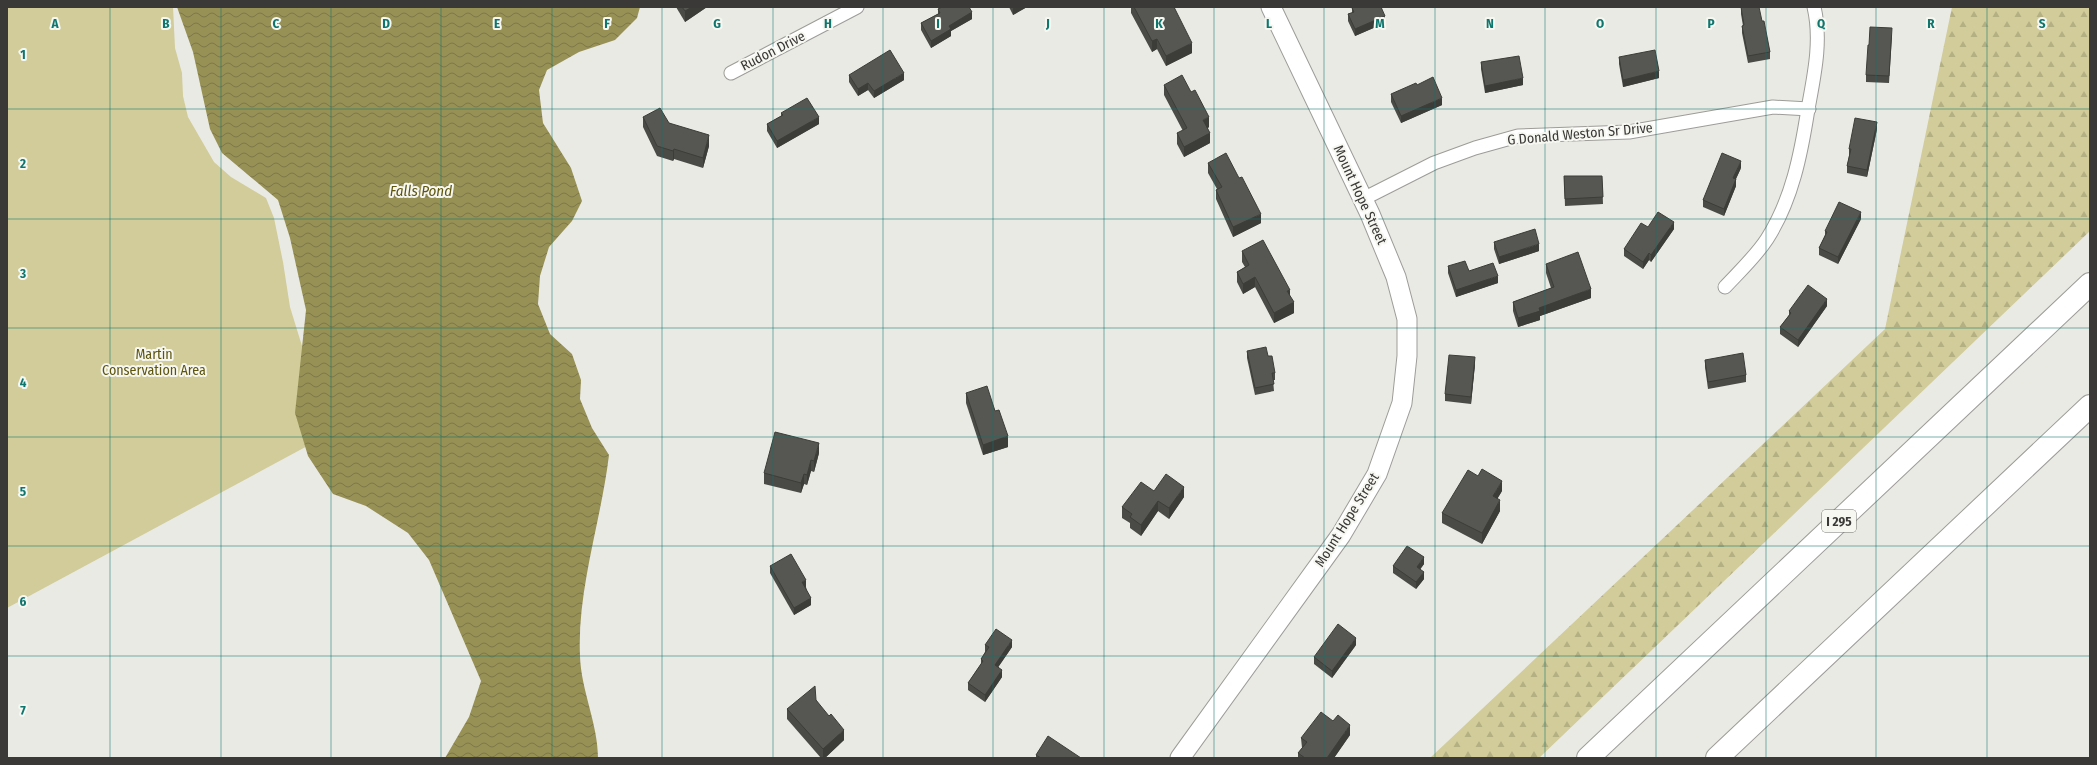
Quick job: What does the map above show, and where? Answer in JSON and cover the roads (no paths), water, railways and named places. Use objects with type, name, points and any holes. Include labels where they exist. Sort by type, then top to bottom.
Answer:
[{"type":"highway","name":"I 295","points":[[1588,758],[2090,284]]},
{"type":"highway","points":[[1717,758],[2090,406]]},
{"type":"street","name":"Rudon Drive","points":[[731,73],[857,7]]},
{"type":"street","name":"Mount Hope Street","points":[[1180,758],[1341,535],[1378,474],[1402,403],[1407,356],[1407,319],[1396,276],[1363,199],[1271,7]]},
{"type":"street","points":[[1725,287],[1767,239],[1788,198],[1802,149],[1816,71],[1817,18],[1814,7]]},
{"type":"street","name":"G Donald Weston Sr Drive","points":[[1363,199],[1434,163],[1475,148],[1518,136],[1629,132],[1773,107],[1808,109]]},
{"type":"water","name":"Falls Pond","points":[[177,7],[640,7],[637,18],[615,40],[579,52],[547,70],[539,90],[543,123],[571,168],[582,201],[572,221],[549,247],[540,276],[538,304],[550,334],[572,354],[581,380],[580,399],[592,428],[609,455],[586,581],[580,631],[581,669],[595,732],[598,758],[445,758],[469,717],[481,681],[429,560],[408,533],[366,506],[333,494],[308,456],[295,413],[306,310],[290,238],[278,200],[222,153],[210,129],[193,52]]},
{"type":"park label","name":"Martin Conservation Area","points":[[154,362]]}]
